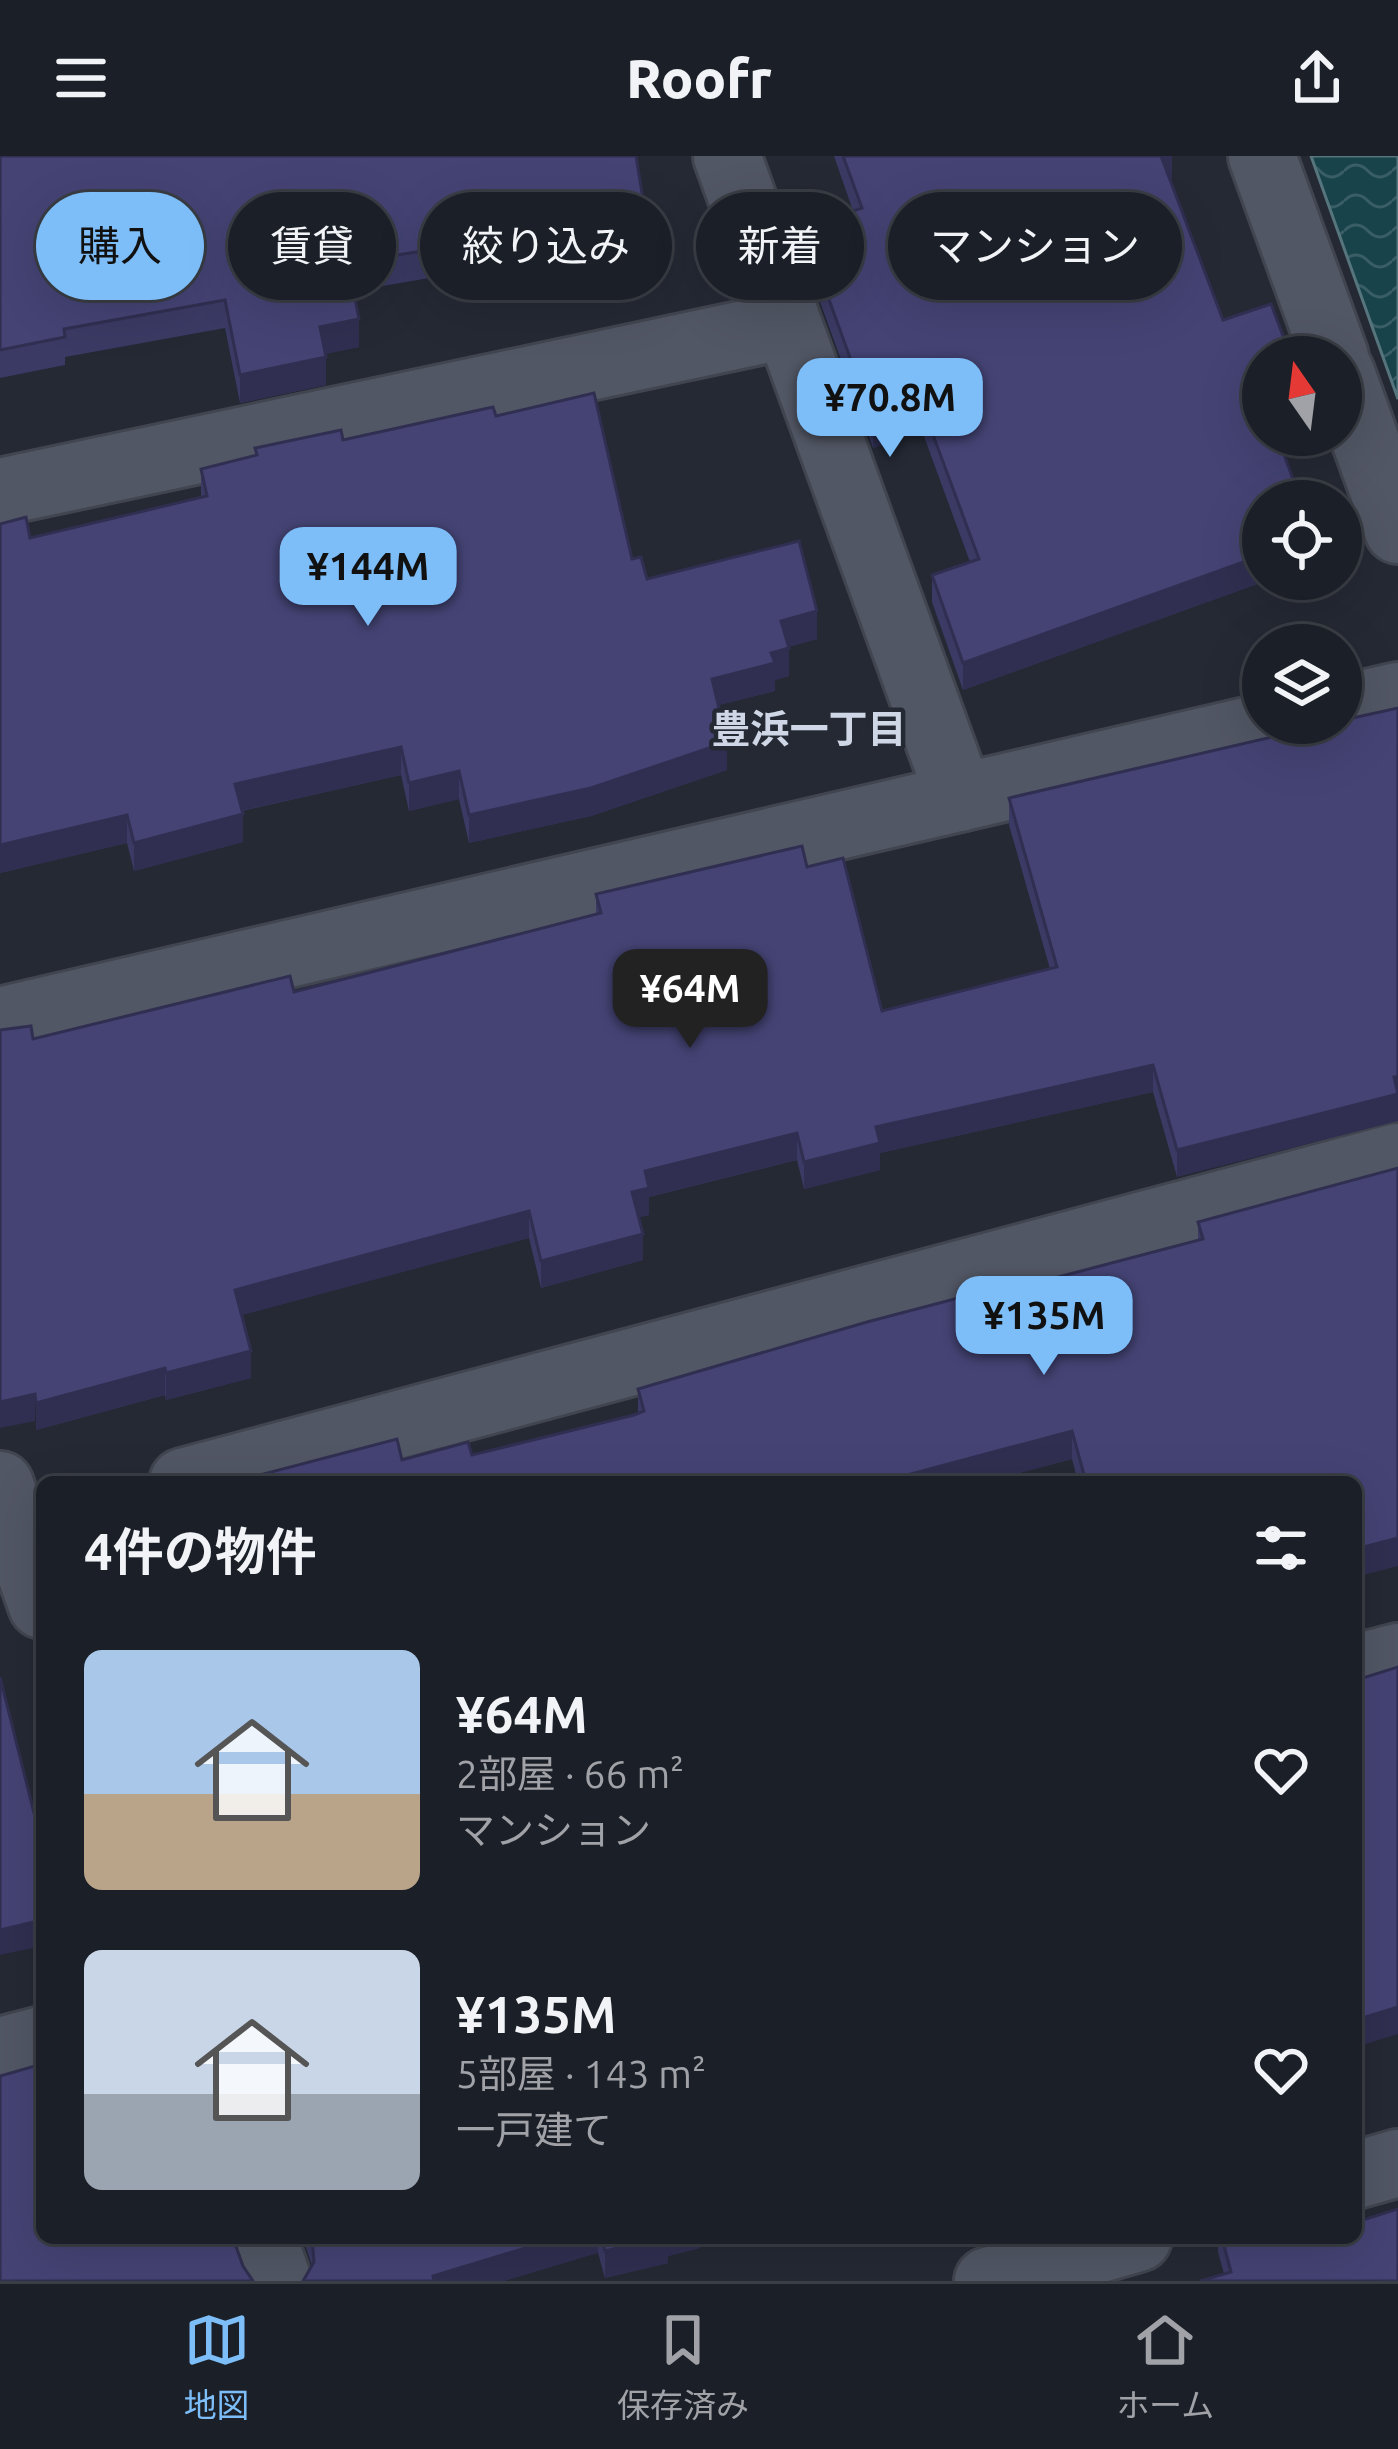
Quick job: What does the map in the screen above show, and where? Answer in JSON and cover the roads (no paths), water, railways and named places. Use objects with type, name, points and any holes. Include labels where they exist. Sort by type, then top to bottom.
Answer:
[{"type":"street","points":[[727,156],[960,798]]},
{"type":"street","points":[[1262,156],[1327,336]]},
{"type":"street","points":[[0,492],[787,325]]},
{"type":"street","points":[[1362,431],[1398,530]]},
{"type":"street","points":[[1362,704],[1398,696]]},
{"type":"street","points":[[0,1021],[1242,732]]},
{"type":"street","points":[[205,1476],[1398,1157]]},
{"type":"street","points":[[14,1516],[36,1586]]},
{"type":"street","points":[[1362,1666],[1398,1657]]},
{"type":"street","points":[[0,2051],[36,2042]]},
{"type":"street","points":[[1362,2173],[1398,2163]]},
{"type":"street","points":[[265,2244],[278,2281]]},
{"type":"street","points":[[988,2281],[1117,2244]]},
{"type":"water","points":[[1311,156],[1398,156],[1398,399]]},
{"type":"district","name":"豊浜一丁目","points":[[809,729]]}]
